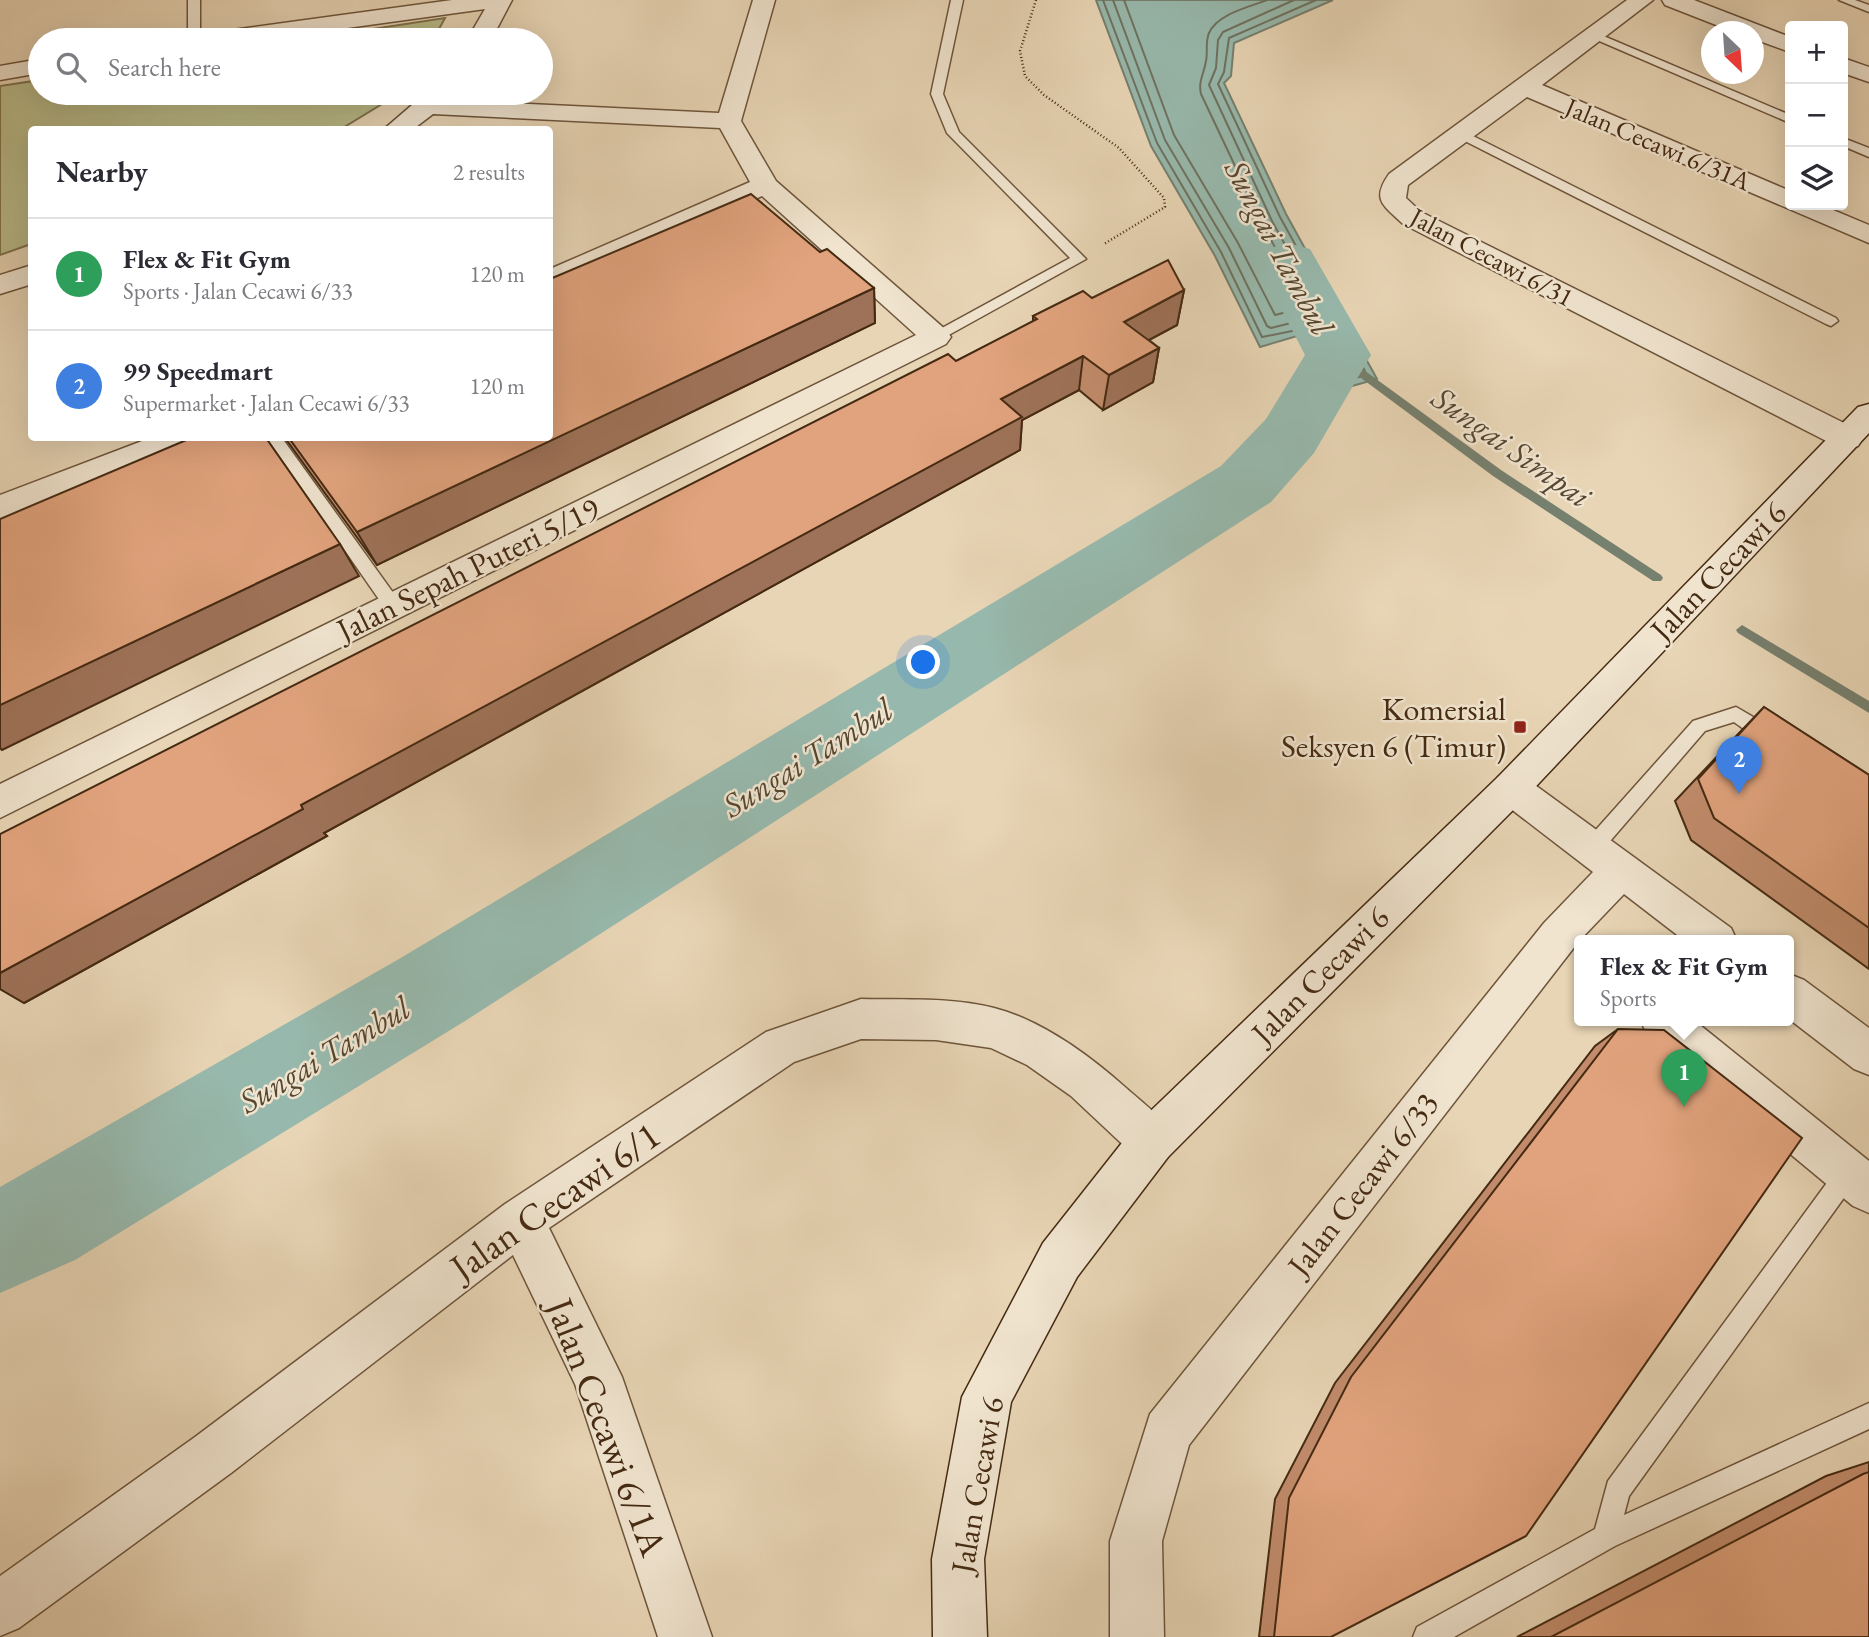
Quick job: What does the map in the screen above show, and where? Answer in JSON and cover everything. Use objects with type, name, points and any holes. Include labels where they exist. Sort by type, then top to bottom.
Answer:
[{"type":"street","points":[[298,28],[501,0]]},
{"type":"street","points":[[486,28],[501,0]]},
{"type":"street","points":[[764,0],[729,121],[765,185],[936,337]]},
{"type":"street","name":"Jalan Cecawi 6/31","points":[[1642,0],[1398,180],[1392,189],[1393,200],[1412,218],[1858,426]]},
{"type":"street","points":[[1673,0],[1785,43]]},
{"type":"street","points":[[1848,67],[1869,75]]},
{"type":"street","points":[[0,73],[28,68]]},
{"type":"street","name":"Jalan Cecawi 6/31A","points":[[1525,87],[1785,199]]},
{"type":"street","points":[[400,126],[426,105]]},
{"type":"street","points":[[514,105],[729,121]]},
{"type":"street","points":[[553,278],[765,185]]},
{"type":"street","points":[[1811,210],[1869,235]]},
{"type":"street","points":[[0,285],[28,275]]},
{"type":"street","name":"Jalan Sepah Puteri 5/19","points":[[0,802],[936,337]]},
{"type":"street","name":"Jalan Cecawi 6","points":[[960,1637],[958,1559],[987,1397],[1060,1260],[1152,1141],[1511,788],[1858,426]]},
{"type":"street","points":[[0,508],[171,441]]},
{"type":"street","points":[[1511,788],[1709,935]]},
{"type":"street","name":"Jalan Cecawi 6/33","points":[[1137,1637],[1136,1541],[1168,1432],[1568,945],[1606,859]]},
{"type":"street","points":[[1794,998],[1869,1054]]},
{"type":"street","name":"Jalan Cecawi 6/1","points":[[0,1609],[213,1455],[521,1220],[781,1046],[861,1018],[936,1020],[994,1028],[1042,1050],[1086,1081],[1152,1141]]},
{"type":"street","points":[[1668,1026],[1858,1181]]},
{"type":"street","name":"Jalan Cecawi 6/1A","points":[[521,1220],[597,1377],[685,1637]]},
{"type":"lane","points":[[194,0],[194,28]]},
{"type":"lane","points":[[936,337],[1079,259],[953,133],[937,94],[957,0]]},
{"type":"lane","points":[[1845,0],[1869,9]]},
{"type":"lane","points":[[1594,35],[1785,118]]},
{"type":"lane","points":[[1461,134],[1831,321]]},
{"type":"lane","points":[[1848,144],[1869,153]]},
{"type":"lane","points":[[276,441],[393,606]]},
{"type":"lane","points":[[1606,859],[1699,726],[1736,714],[1791,750]]},
{"type":"lane","points":[[1606,1537],[1616,1490],[1858,1181]]},
{"type":"lane","points":[[1427,1637],[1606,1537],[1869,1416]]},
{"type":"path","points":[[1036,0],[1020,51],[1025,76],[1044,94],[1119,148],[1164,198],[1165,207],[1079,259]]},
{"type":"green space","points":[[445,18],[440,28],[379,28]]},
{"type":"green space","points":[[28,82],[28,105],[380,105],[346,126],[28,126],[28,245],[0,255],[0,86]]},
{"type":"water","points":[[1096,0],[1333,0],[1234,43],[1231,76],[1224,83],[1286,214],[1377,379],[1352,386],[1304,334],[1260,347],[1215,256],[1151,146]]},
{"type":"building","points":[[751,194],[820,252],[827,249],[874,288],[553,439],[553,278]]},
{"type":"building","points":[[1168,260],[1184,290],[1124,322],[1159,348],[1109,375],[1083,356],[1001,399],[1022,417],[301,805],[303,809],[0,973],[0,834],[948,354],[956,361],[1037,319],[1033,316],[1083,291],[1092,298]]},
{"type":"building","points":[[184,441],[268,441],[340,544],[0,705],[0,519]]},
{"type":"building","points":[[291,441],[550,441],[357,532]]},
{"type":"building","points":[[1764,707],[1869,775],[1869,928],[1714,818],[1698,779]]},
{"type":"building","points":[[1618,1029],[1664,1030],[1802,1138],[1526,1536],[1331,1637],[1274,1637],[1289,1498],[1351,1377]]},
{"type":"building","points":[[1869,1472],[1869,1637],[1551,1637],[1863,1474]]},
{"type":"waterway","name":"Sungai Tambul","points":[[0,1241],[38,1223],[432,990],[1246,484],[1290,436],[1338,355],[1288,262]]},
{"type":"waterway","name":"Sungai Simpai","points":[[1357,369],[1497,473],[1657,578]]},
{"type":"waterway","name":"Sungai Simpai","points":[[1742,630],[1869,708]]},
{"type":"place","name":"Komersial Seksyen 6 (Timur)","points":[[1520,727]]},
{"type":"place","name":"99 Speedmart","points":[[1739,794]]},
{"type":"place","name":"Flex & Fit Gym","points":[[1684,1107]]}]
